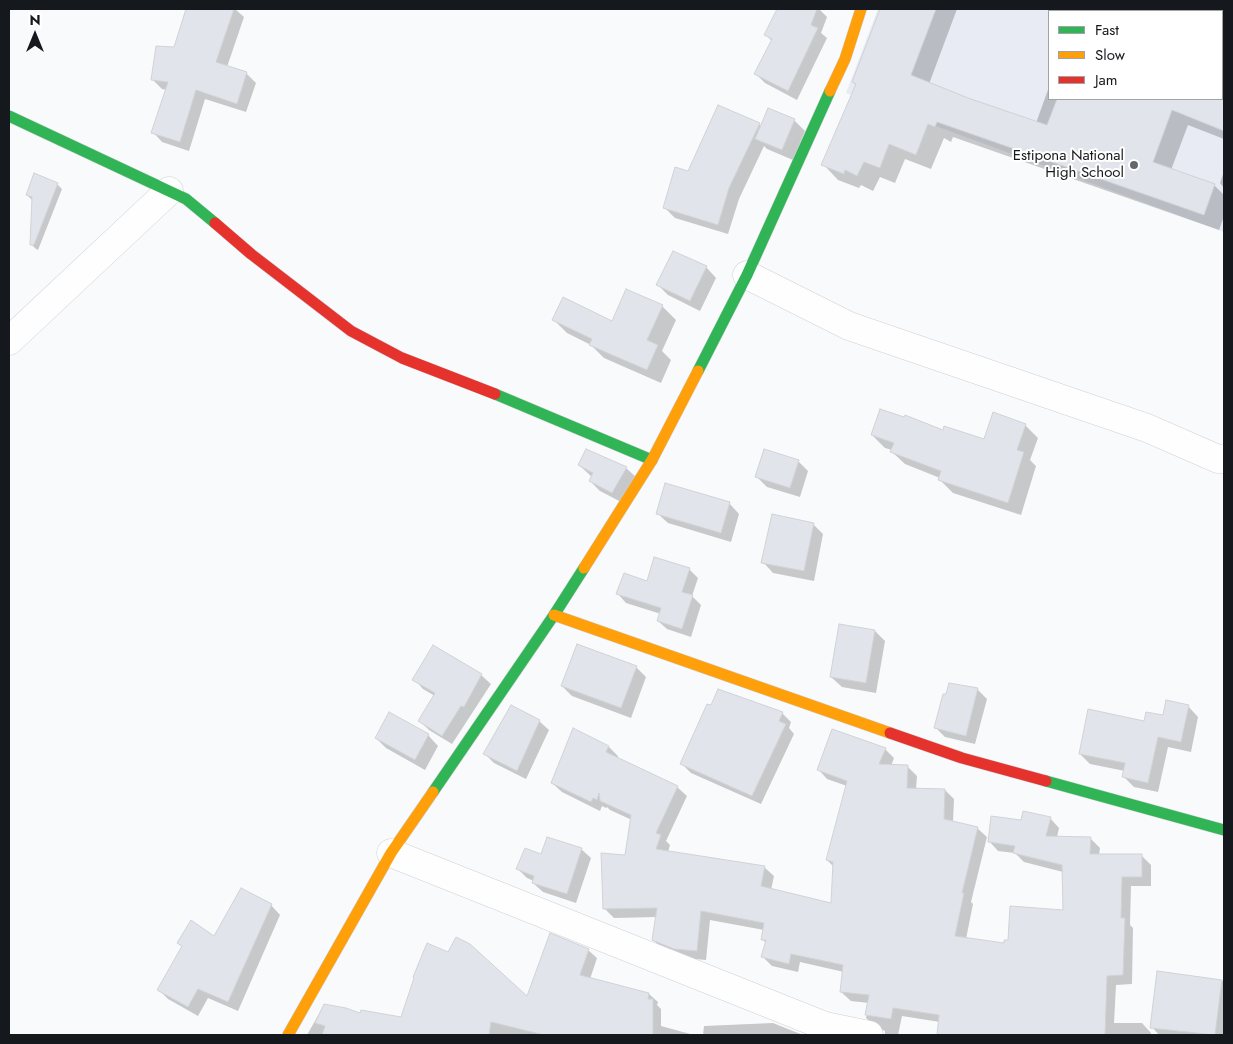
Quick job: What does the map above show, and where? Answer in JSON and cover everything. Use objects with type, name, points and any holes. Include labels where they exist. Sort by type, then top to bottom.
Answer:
[{"type":"street","points":[[288,1035],[391,854],[554,615],[652,460],[747,274],[845,59],[861,9]]},
{"type":"street","points":[[9,116],[186,199],[251,254],[351,331],[402,358],[453,377],[652,460]]},
{"type":"street","points":[[9,341],[170,191]]},
{"type":"street","points":[[747,274],[849,326],[1147,428],[1218,459],[1224,459]]},
{"type":"street","points":[[554,615],[962,758],[1224,830]]},
{"type":"street","points":[[391,854],[824,1031],[869,1035]]},
{"type":"shaded area","name":"Estipona National High School","points":[[878,9],[1224,9],[1224,232],[846,93]]},
{"type":"building","points":[[186,9],[234,9],[216,62],[247,72],[237,104],[196,90],[180,142],[151,133],[168,82],[151,80],[156,46],[174,47]]},
{"type":"building","points":[[777,9],[817,9],[811,25],[818,28],[788,91],[754,74],[772,39],[764,35]]},
{"type":"building","points":[[880,9],[936,9],[911,75],[968,98],[1047,125],[1057,100],[1224,99],[1224,131],[1172,110],[1153,162],[1215,184],[1204,215],[937,122],[935,127],[928,124],[916,155],[889,144],[880,168],[864,162],[857,176],[845,170],[844,174],[821,165],[856,84],[852,82]]},
{"type":"building","points":[[718,105],[760,123],[729,188],[718,225],[663,208],[675,167],[688,171]]},
{"type":"building","points":[[768,108],[795,119],[782,150],[755,139]]},
{"type":"building","points":[[34,173],[58,183],[34,245],[30,245],[32,197],[26,195]]},
{"type":"building","points":[[673,251],[707,266],[690,301],[656,285]]},
{"type":"building","points":[[626,289],[663,305],[647,340],[658,345],[647,370],[589,345],[592,339],[552,320],[563,297],[612,321]]},
{"type":"building","points":[[880,409],[904,417],[905,415],[943,430],[944,426],[984,439],[993,412],[1026,424],[1017,450],[1024,452],[1008,503],[938,480],[941,471],[890,452],[894,443],[871,435]]},
{"type":"building","points":[[586,449],[627,467],[612,493],[589,481],[593,473],[578,465]]},
{"type":"building","points":[[764,449],[799,460],[790,488],[755,477]]},
{"type":"building","points":[[665,483],[730,502],[721,533],[656,514]]},
{"type":"building","points":[[772,514],[814,523],[804,571],[761,563]]},
{"type":"building","points":[[654,557],[690,568],[682,592],[693,595],[682,629],[657,621],[661,608],[616,594],[624,573],[647,581]]},
{"type":"building","points":[[839,624],[875,630],[866,683],[830,677]]},
{"type":"building","points":[[577,644],[637,666],[621,708],[561,686]]},
{"type":"building","points":[[433,645],[482,674],[464,707],[461,706],[442,736],[418,721],[435,693],[412,680]]},
{"type":"building","points":[[949,683],[978,688],[966,736],[934,728],[943,694],[946,694]]},
{"type":"building","points":[[718,689],[783,712],[779,721],[786,724],[752,796],[680,764],[707,704],[711,705]]},
{"type":"building","points":[[1166,700],[1189,705],[1181,742],[1158,737],[1148,783],[1122,777],[1125,763],[1079,754],[1088,709],[1144,721],[1146,712],[1163,715]]},
{"type":"building","points":[[511,705],[540,720],[517,771],[483,754]]},
{"type":"building","points":[[389,712],[429,734],[415,760],[375,738]]},
{"type":"building","points":[[573,728],[609,746],[606,752],[678,786],[656,833],[661,835],[656,849],[765,866],[761,886],[831,903],[833,862],[826,860],[847,781],[817,770],[832,729],[886,748],[879,764],[908,765],[907,788],[945,789],[944,819],[978,827],[962,893],[964,893],[955,936],[1004,943],[1004,940],[1008,940],[1010,906],[1063,910],[1062,865],[1013,853],[1015,846],[988,842],[991,816],[1021,820],[1023,811],[1051,817],[1046,836],[1091,837],[1090,854],[1142,854],[1142,877],[1122,877],[1121,918],[1125,918],[1123,975],[1107,976],[1105,1035],[937,1035],[939,1015],[893,1008],[891,1019],[865,1015],[869,995],[840,992],[843,965],[791,954],[789,964],[761,957],[766,940],[761,940],[764,923],[701,911],[697,951],[674,949],[652,940],[657,908],[603,909],[601,853],[625,855],[631,815],[600,801],[599,793],[597,800],[593,798],[591,802],[551,783]]},
{"type":"building","points":[[547,837],[582,848],[567,894],[532,883],[534,876],[516,869],[525,848],[541,854]]},
{"type":"building","points":[[241,888],[272,904],[228,1002],[198,989],[188,1007],[157,990],[182,946],[177,943],[191,920],[214,936]]},
{"type":"building","points":[[550,933],[589,949],[580,975],[649,993],[648,999],[653,999],[653,1035],[544,1035],[491,1022],[489,1035],[322,1035],[325,1026],[315,1023],[324,1004],[360,1013],[361,1010],[401,1017],[413,977],[427,943],[448,952],[456,937],[470,944],[527,996]]},
{"type":"building","points":[[1157,971],[1222,980],[1215,1035],[1150,1028]]},
{"type":"traffic: fast","points":[[698,371],[747,275],[830,91]]},
{"type":"traffic: fast","points":[[9,116],[186,199],[215,223]]},
{"type":"traffic: fast","points":[[495,394],[652,460]]},
{"type":"traffic: fast","points":[[433,792],[584,568]]},
{"type":"traffic: fast","points":[[1046,781],[1224,830]]},
{"type":"traffic: slow","points":[[830,91],[845,59],[861,9]]},
{"type":"traffic: slow","points":[[584,568],[652,460],[698,371]]},
{"type":"traffic: slow","points":[[554,615],[890,733]]},
{"type":"traffic: slow","points":[[288,1035],[391,853],[433,792]]},
{"type":"traffic: jam","points":[[215,223],[251,254],[351,331],[402,358],[495,394]]},
{"type":"traffic: jam","points":[[890,733],[962,758],[1046,781]]},
{"type":"place","name":"Estipona National High School","points":[[1134,165]]}]
